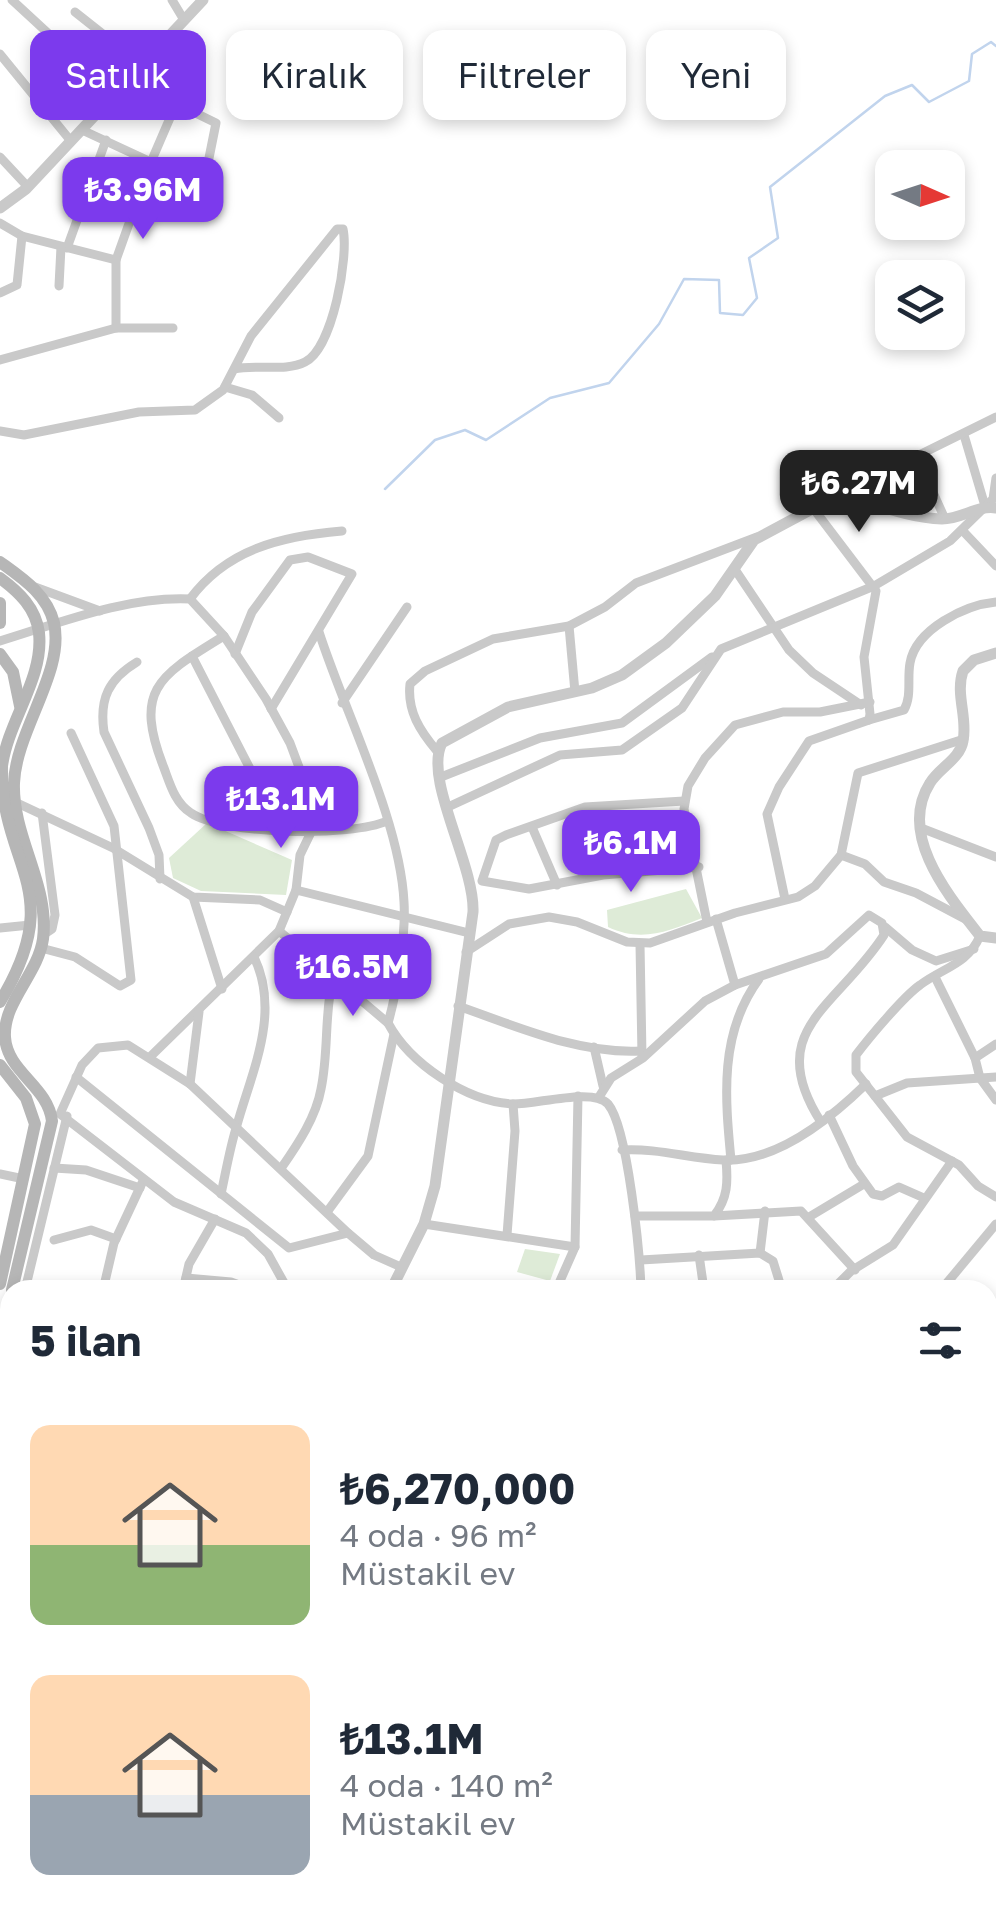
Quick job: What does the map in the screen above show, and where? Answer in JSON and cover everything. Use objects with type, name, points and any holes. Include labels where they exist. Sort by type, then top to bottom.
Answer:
[{"type":"main road","points":[[0,562],[33,587],[54,623],[54,656],[19,750],[15,802],[42,906],[42,942],[7,1019],[5,1037],[14,1061],[59,1114],[51,1132],[14,1280]]},
{"type":"main road","points":[[0,578],[23,598],[38,628],[36,661],[6,746],[2,793],[28,892],[30,925],[20,967],[0,1002]]},
{"type":"main road","points":[[0,603],[0,623]]},
{"type":"main road","points":[[0,654],[13,672],[20,706]]},
{"type":"main road","points":[[0,1065],[26,1098],[34,1116],[0,1280]]},
{"type":"street","points":[[12,0],[44,30]]},
{"type":"street","points":[[172,0],[184,20]]},
{"type":"street","points":[[175,30],[203,0]]},
{"type":"street","points":[[75,12],[98,30]]},
{"type":"street","points":[[0,54],[70,140]]},
{"type":"street","points":[[199,208],[216,122],[206,118]]},
{"type":"street","points":[[0,208],[28,188],[91,120]]},
{"type":"street","points":[[116,328],[116,260],[169,120]]},
{"type":"street","points":[[82,130],[152,162]]},
{"type":"street","points":[[59,286],[64,247],[106,140]]},
{"type":"street","points":[[0,157],[28,188]]},
{"type":"street","points":[[0,222],[22,236],[116,260]]},
{"type":"street","points":[[0,431],[24,435],[139,412],[195,410],[225,387],[234,369],[251,336],[309,260],[337,228],[343,229],[332,324],[318,350],[302,364],[234,369]]},
{"type":"street","points":[[0,292],[18,285],[22,236]]},
{"type":"street","points":[[0,360],[116,328],[173,328]]},
{"type":"street","points":[[225,387],[252,395],[279,418]]},
{"type":"street","points":[[477,882],[448,806],[437,751],[420,731],[409,697],[410,684],[425,672],[493,638],[569,626],[606,607],[636,583],[760,536],[996,417]]},
{"type":"street","points":[[964,435],[992,503]]},
{"type":"street","points":[[918,457],[945,519]]},
{"type":"street","points":[[441,777],[540,738],[622,724],[721,649],[775,631],[874,586],[962,530],[992,503],[996,478]]},
{"type":"street","points":[[840,494],[898,512],[945,519],[992,503]]},
{"type":"street","points":[[813,508],[874,586],[876,607],[864,656],[869,720]]},
{"type":"street","points":[[962,530],[996,566]]},
{"type":"street","points":[[0,641],[102,612],[190,599],[223,564],[276,540],[342,531]]},
{"type":"street","points":[[437,751],[442,743],[508,707],[575,692],[622,675],[666,644],[715,596],[760,536]]},
{"type":"street","points":[[235,654],[252,612],[285,563],[308,557],[352,576],[272,708]]},
{"type":"street","points":[[734,568],[775,631],[813,673],[865,704]]},
{"type":"street","points":[[33,587],[102,612]]},
{"type":"street","points":[[151,1056],[279,931],[296,890],[300,855],[312,830],[314,810],[272,708],[224,636],[190,599]]},
{"type":"street","points":[[785,899],[767,814],[779,786],[809,741],[904,710],[910,661],[923,639],[963,611],[996,602]]},
{"type":"street","points":[[342,703],[407,607]]},
{"type":"street","points":[[569,626],[575,692]]},
{"type":"street","points":[[319,632],[387,821],[403,888],[404,919],[388,1024]]},
{"type":"street","points":[[224,636],[192,656],[158,686],[149,706],[149,730],[176,798],[197,817],[274,830],[347,832],[387,821]]},
{"type":"street","points":[[996,652],[974,660],[962,671],[964,739],[959,752],[928,786],[920,828],[930,864],[967,920],[980,936],[996,938]]},
{"type":"street","points":[[192,656],[263,794],[274,830]]},
{"type":"street","points":[[448,806],[560,756],[622,750],[682,708],[712,657]]},
{"type":"street","points":[[138,662],[108,687],[102,714],[104,732],[159,856],[160,879]]},
{"type":"street","points":[[735,984],[712,921],[684,801],[692,779],[730,728],[783,712],[865,704]]},
{"type":"street","points":[[42,813],[56,915],[42,942],[75,957],[120,986],[130,982],[113,848],[114,826],[71,732]]},
{"type":"street","points":[[466,952],[509,924],[548,918],[577,922],[640,944],[785,899],[815,886],[841,855],[858,773],[964,739]]},
{"type":"street","points":[[397,1280],[424,1224],[442,1145],[477,882],[496,840],[585,807],[684,801]]},
{"type":"street","points":[[15,802],[113,848],[193,897],[260,900],[286,912]]},
{"type":"street","points":[[532,827],[556,885]]},
{"type":"street","points":[[920,828],[996,857]]},
{"type":"street","points":[[841,855],[865,864],[884,882],[916,892],[967,920]]},
{"type":"street","points":[[477,882],[529,889],[603,876],[699,867]]},
{"type":"street","points":[[296,890],[469,933]]},
{"type":"street","points":[[193,897],[222,988]]},
{"type":"street","points":[[599,1097],[604,1086],[692,1011],[735,984],[826,954],[864,915],[876,917],[912,950],[936,961],[974,949]]},
{"type":"street","points":[[0,928],[30,925]]},
{"type":"street","points":[[884,927],[862,969],[802,1036],[796,1050],[796,1070],[872,1194],[882,1196],[899,1187],[924,1198]]},
{"type":"street","points":[[279,931],[388,1024],[448,1083],[513,1104],[599,1097],[616,1119],[635,1216],[642,1280]]},
{"type":"street","points":[[980,936],[965,960],[919,985],[856,1055],[856,1072],[907,1137],[952,1161],[996,1197]]},
{"type":"street","points":[[640,944],[642,1054]]},
{"type":"street","points":[[222,1194],[237,1124],[257,1072],[263,1040],[261,975],[254,957]]},
{"type":"street","points":[[282,1167],[303,1136],[321,1090],[324,1013],[333,977]]},
{"type":"street","points":[[714,1216],[724,1204],[728,1187],[729,1045],[748,994],[760,977]]},
{"type":"street","points":[[935,977],[975,1058],[980,1078],[996,1100]]},
{"type":"street","points":[[458,1006],[546,1036],[642,1054]]},
{"type":"street","points":[[190,1084],[199,1012]]},
{"type":"street","points":[[327,1212],[368,1156],[394,1034]]},
{"type":"street","points":[[27,1280],[54,1168],[59,1114],[76,1076],[98,1048],[108,1044],[128,1044],[190,1084],[237,1124],[348,1234],[374,1256],[401,1268]]},
{"type":"street","points":[[975,1058],[996,1044]]},
{"type":"street","points":[[594,1047],[604,1086]]},
{"type":"street","points":[[76,1076],[289,1248],[348,1234]]},
{"type":"street","points":[[875,1096],[906,1083],[996,1077]]},
{"type":"street","points":[[622,1150],[658,1148],[729,1160],[761,1156],[825,1118],[866,1084]]},
{"type":"street","points":[[561,1280],[575,1248],[578,1096]]},
{"type":"street","points":[[507,1235],[516,1132],[513,1104]]},
{"type":"street","points":[[34,1116],[59,1114],[142,1184],[246,1232],[268,1254],[282,1280]]},
{"type":"street","points":[[844,1280],[893,1245],[952,1161]]},
{"type":"street","points":[[54,1168],[86,1170],[142,1184]]},
{"type":"street","points":[[1,1172],[24,1179]]},
{"type":"street","points":[[106,1280],[116,1239],[142,1184]]},
{"type":"street","points":[[809,1216],[864,1184]]},
{"type":"street","points":[[635,1216],[714,1216],[793,1208],[809,1216],[855,1270]]},
{"type":"street","points":[[760,1253],[765,1211]]},
{"type":"street","points":[[209,1280],[186,1278],[189,1264],[215,1219]]},
{"type":"street","points":[[424,1224],[575,1248]]},
{"type":"street","points":[[948,1280],[996,1224]]},
{"type":"street","points":[[54,1240],[90,1230],[116,1239]]},
{"type":"street","points":[[641,1260],[760,1253],[773,1261],[779,1280]]},
{"type":"street","points":[[698,1256],[702,1280]]},
{"type":"green space","points":[[207,823],[292,860],[286,895],[201,891],[173,878],[169,858]]},
{"type":"green space","points":[[686,889],[702,918],[644,935],[608,927],[607,910]]},
{"type":"green space","points":[[525,1249],[560,1254],[550,1280],[517,1272]]},
{"type":"waterway","points":[[385,489],[435,440],[465,430],[486,440],[550,398],[609,383],[659,324],[684,279],[719,280],[720,313],[743,315],[757,298],[749,258],[778,238],[770,187],[885,96],[912,85],[929,102],[969,81],[972,54],[991,42],[996,46]]}]
